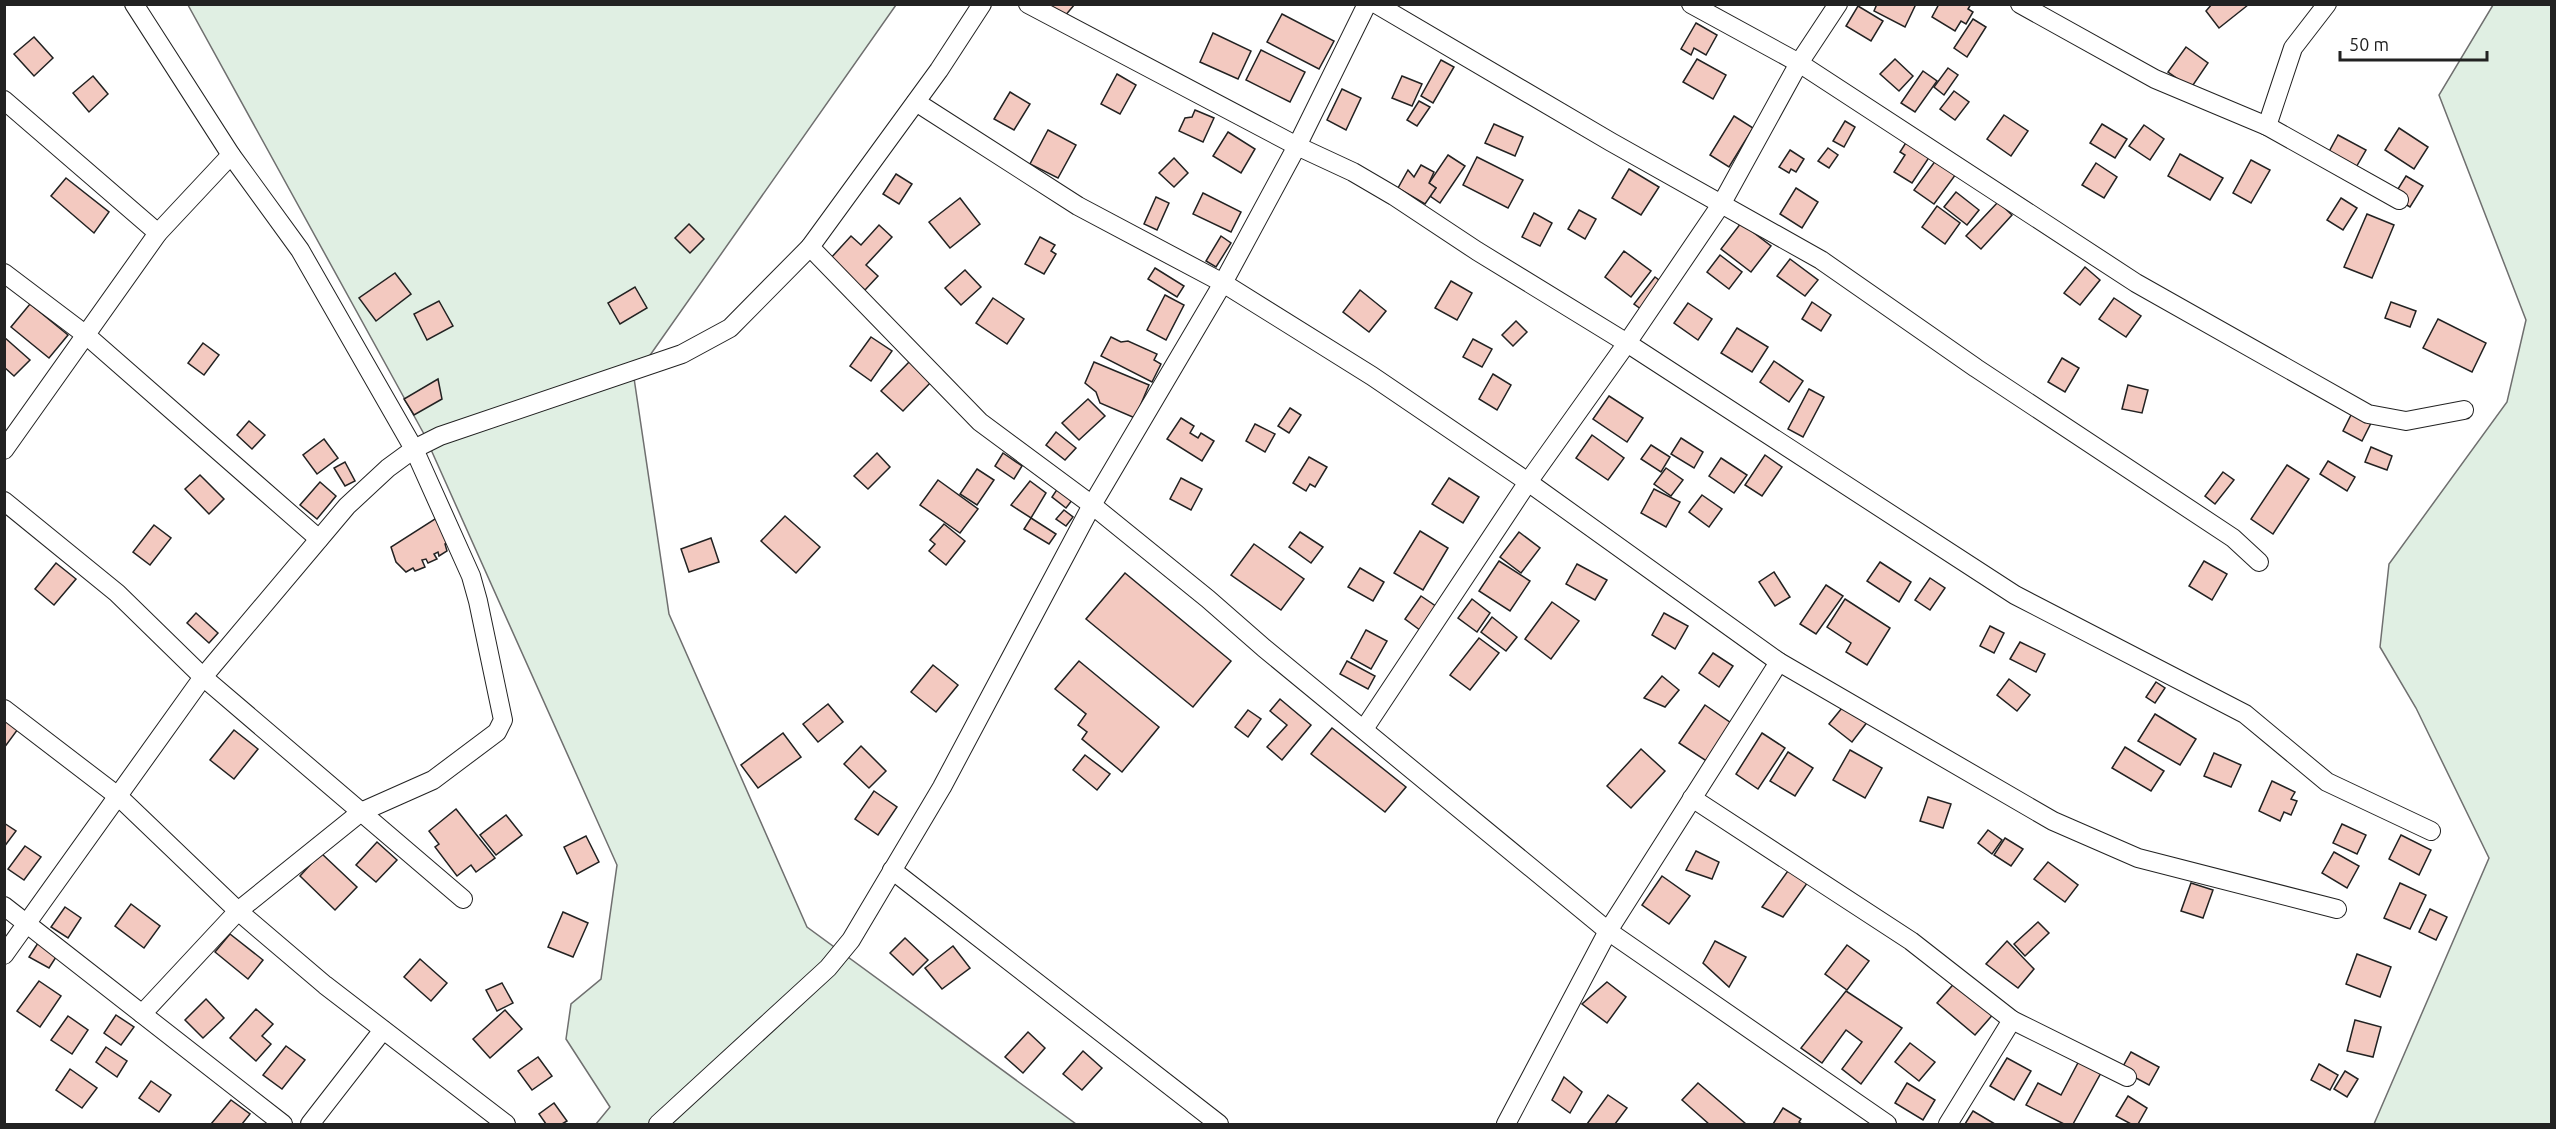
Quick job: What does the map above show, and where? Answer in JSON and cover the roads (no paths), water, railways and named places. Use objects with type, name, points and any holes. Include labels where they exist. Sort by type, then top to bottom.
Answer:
[{"type":"street","points":[[134,4],[231,154],[300,250],[414,449],[471,576],[484,625],[503,720],[497,732],[433,780],[361,812],[238,911],[142,1014]]},
{"type":"street","points":[[4,955],[203,677],[347,506],[388,468],[414,449],[463,426],[682,354],[730,328],[810,247],[916,102],[982,4]]},
{"type":"street","points":[[1028,4],[1297,146],[1353,172],[1394,196],[1477,251],[1627,343],[2015,594],[2245,714],[2327,782],[2431,831]]},
{"type":"street","points":[[658,1125],[828,968],[851,940],[942,787],[1092,505],[1223,283],[1297,146],[1367,4]]},
{"type":"street","points":[[1376,4],[1611,142],[1821,260],[1976,368],[2232,538],[2259,562]]},
{"type":"street","points":[[1691,4],[1799,63],[2136,283],[2368,414],[2406,421],[2464,410]]},
{"type":"street","points":[[1364,729],[1528,482],[1627,343],[1722,203],[1799,63],[1838,4]]},
{"type":"street","points":[[2020,4],[2155,79],[2267,126],[2398,200]]},
{"type":"street","points":[[2267,126],[2293,48],[2327,4]]},
{"type":"street","points":[[4,100],[158,233]]},
{"type":"street","points":[[916,102],[1078,206],[1223,283],[1372,376],[1528,482],[1779,662],[2053,821],[2138,858],[2337,909]]},
{"type":"street","points":[[4,450],[158,233],[231,154]]},
{"type":"street","points":[[810,247],[980,422],[1092,505],[1608,931],[1887,1125]]},
{"type":"street","points":[[4,273],[86,335],[319,538]]},
{"type":"street","points":[[4,501],[117,593],[203,677],[463,899]]},
{"type":"street","points":[[1506,1125],[1608,931],[1779,662]]},
{"type":"street","points":[[4,709],[119,797],[238,911],[325,985],[506,1125]]},
{"type":"street","points":[[1692,798],[1911,941],[2012,1020],[2127,1077]]},
{"type":"street","points":[[892,870],[1219,1125]]},
{"type":"street","points":[[4,906],[283,1125]]},
{"type":"street","points":[[1948,1125],[2012,1020]]},
{"type":"street","points":[[310,1125],[383,1030]]}]
